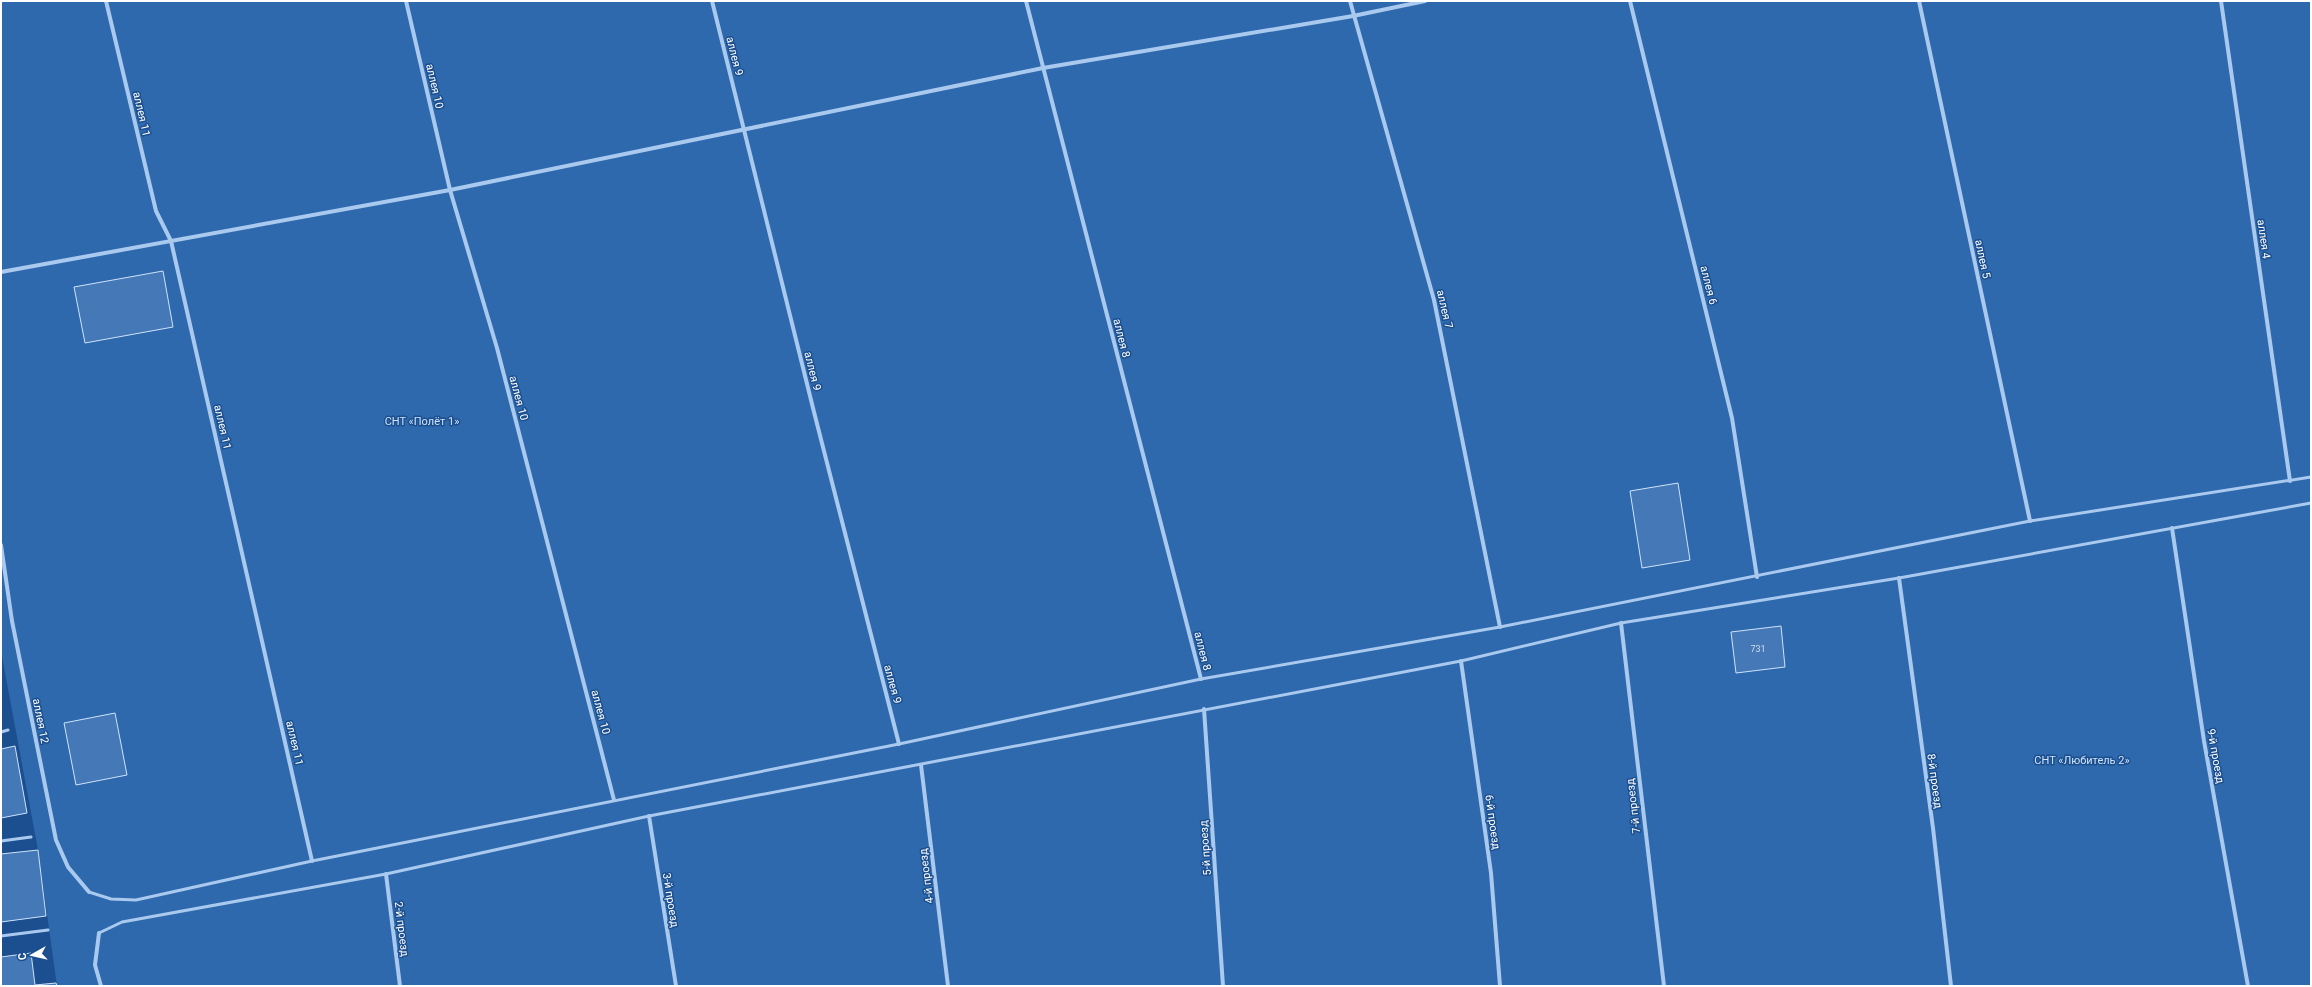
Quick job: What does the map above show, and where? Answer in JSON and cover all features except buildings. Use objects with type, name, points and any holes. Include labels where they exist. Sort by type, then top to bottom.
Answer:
[{"type":"street","name":"аллея 11","points":[[106,1],[156,210],[171,241],[312,861]]},
{"type":"street","name":"аллея 10","points":[[406,1],[450,190],[497,348],[614,800]]},
{"type":"street","name":"аллея 9","points":[[712,1],[743,129],[900,744]]},
{"type":"street","name":"аллея 8","points":[[1026,1],[1201,679]]},
{"type":"street","name":"аллея 7","points":[[1350,1],[1434,300],[1500,627]]},
{"type":"street","points":[[1,272],[450,190],[1043,68],[1353,16],[1425,1]]},
{"type":"street","name":"аллея 6","points":[[1630,1],[1732,418],[1757,577]]},
{"type":"street","name":"аллея 5","points":[[1919,1],[2030,521]]},
{"type":"street","name":"аллея 4","points":[[2221,1],[2290,480]]},
{"type":"street","name":"9-й проезд","points":[[2172,528],[2204,742],[2248,986]]},
{"type":"street","name":"аллея 12","points":[[1,545],[12,621],[56,840],[68,867],[89,892]]},
{"type":"street","name":"8-й проезд","points":[[1899,578],[1933,828],[1951,986]]},
{"type":"street","name":"7-й проезд","points":[[1621,623],[1664,986]]},
{"type":"street","name":"6-й проезд","points":[[1460,661],[1491,873],[1500,986]]},
{"type":"street","name":"5-й проезд","points":[[1204,709],[1223,986]]},
{"type":"street","name":"4-й проезд","points":[[921,765],[948,986]]},
{"type":"street","name":"3-й проезд","points":[[649,816],[676,986]]},
{"type":"street","name":"2-й проезд","points":[[386,874],[400,986]]},
{"type":"street","points":[[99,933],[95,964],[101,986]]},
{"type":"lane","points":[[89,892],[111,899],[136,900],[312,861],[900,744],[1201,679],[1500,627],[1757,577],[2030,521],[2311,477]]},
{"type":"lane","points":[[99,933],[122,922],[386,874],[649,816],[1460,661],[1621,623],[1899,578],[2311,504]]},
{"type":"lane","points":[[1,732],[8,730]]},
{"type":"lane","points":[[1,841],[31,837]]},
{"type":"lane","points":[[1,936],[48,930]]},
{"type":"green space","name":"СНТ «Полёт 1»","points":[[1,1],[2311,1],[2311,986],[57,986],[38,850],[1,651]]},
{"type":"park label","name":"СНТ «Любитель 2»","points":[[2082,760]]}]
